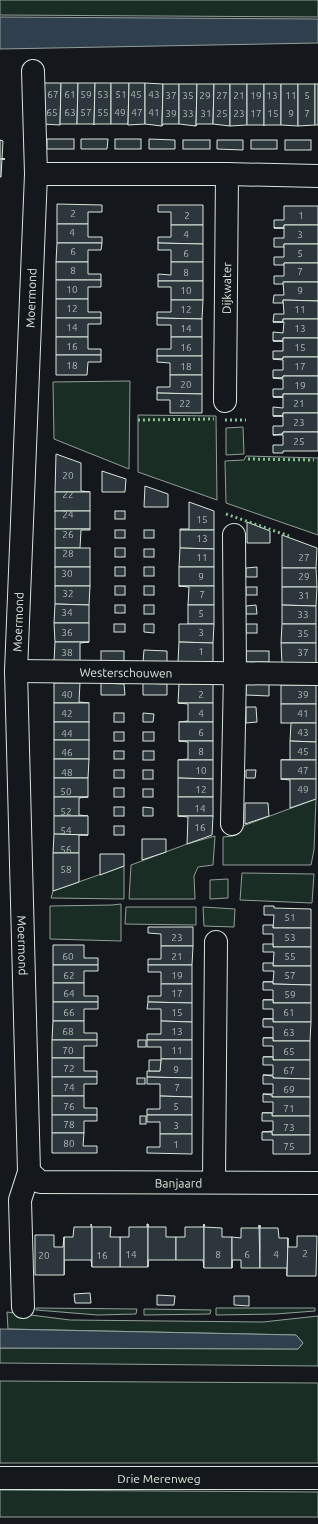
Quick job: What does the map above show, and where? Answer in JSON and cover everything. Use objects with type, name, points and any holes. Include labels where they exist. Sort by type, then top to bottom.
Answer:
[{"type":"main road","name":"Moermond","points":[[23,1307],[20,1200],[34,1177],[16,671],[36,174],[33,72]]},
{"type":"main road","points":[[36,174],[227,174],[318,176]]},
{"type":"main road","name":"Dijkwater","points":[[225,401],[227,174]]},
{"type":"main road","points":[[232,824],[235,673],[234,535]]},
{"type":"main road","name":"Westerschouwen","points":[[16,671],[318,674]]},
{"type":"main road","points":[[214,1181],[216,942]]},
{"type":"main road","name":"Banjaard","points":[[34,1177],[318,1183]]},
{"type":"main road","name":"Drie Merenweg","points":[[0,1478],[318,1478]]},
{"type":"green space","points":[[0,0],[318,0],[318,17],[0,15]]},
{"type":"green space","points":[[130,381],[129,469],[54,439],[53,382]]},
{"type":"green space","points":[[138,415],[216,416],[217,500],[138,472]]},
{"type":"green space","points":[[243,427],[244,454],[226,455],[226,428]]},
{"type":"green space","points":[[246,456],[318,458],[318,535],[226,503],[225,461],[244,460]]},
{"type":"green space","points":[[316,799],[314,850],[311,865],[223,865],[223,837],[233,836],[232,830]]},
{"type":"green space","points":[[215,836],[213,865],[198,867],[194,876],[195,899],[129,899],[131,865],[187,844]]},
{"type":"green space","points":[[124,866],[124,899],[51,898],[53,891]]},
{"type":"green space","points":[[242,873],[314,874],[312,903],[240,900]]},
{"type":"green space","points":[[228,879],[228,898],[210,899],[210,880]]},
{"type":"green space","points":[[121,904],[121,941],[50,939],[50,906]]},
{"type":"green space","points":[[126,907],[196,907],[196,925],[125,924]]},
{"type":"green space","points":[[203,907],[235,909],[234,927],[204,926]]},
{"type":"green space","points":[[36,1308],[137,1309],[136,1314],[98,1315],[36,1310]]},
{"type":"green space","points":[[216,1308],[315,1308],[315,1311],[276,1314],[216,1315]]},
{"type":"green space","points":[[144,1309],[211,1310],[210,1314],[144,1315]]},
{"type":"green space","points":[[7,1312],[70,1320],[263,1322],[318,1316],[318,1366],[0,1363],[0,1348],[298,1349],[303,1343],[296,1335],[8,1329]]},
{"type":"green space","points":[[0,1381],[318,1383],[318,1463],[0,1463]]},
{"type":"green space","points":[[0,1490],[318,1492],[318,1517],[0,1517]]},
{"type":"water","points":[[0,17],[318,19],[318,43],[0,49]]},
{"type":"water","points":[[0,1329],[296,1335],[303,1343],[298,1349],[0,1348]]},
{"type":"building","points":[[43,83],[61,83],[60,125],[43,124]]},
{"type":"building","points":[[61,83],[78,83],[77,124],[60,125]]},
{"type":"building","points":[[78,83],[95,83],[94,125],[77,124]]},
{"type":"building","points":[[95,83],[111,83],[111,124],[94,125]]},
{"type":"building","points":[[111,83],[129,83],[128,125],[111,124]]},
{"type":"building","points":[[129,83],[145,83],[145,124],[128,125]]},
{"type":"building","points":[[145,83],[163,84],[162,126],[145,124]]},
{"type":"building","points":[[163,84],[179,84],[179,124],[163,124],[162,126]]},
{"type":"building","points":[[179,84],[197,84],[196,126],[179,124]]},
{"type":"building","points":[[197,84],[214,84],[213,124],[197,124],[196,126]]},
{"type":"building","points":[[214,84],[230,84],[230,126],[213,124]]},
{"type":"building","points":[[230,84],[247,84],[247,125],[230,126]]},
{"type":"building","points":[[247,84],[264,84],[264,126],[247,125]]},
{"type":"building","points":[[264,84],[281,84],[281,125],[264,126]]},
{"type":"building","points":[[281,84],[298,84],[298,126],[281,125]]},
{"type":"building","points":[[298,84],[315,84],[315,125],[298,126]]},
{"type":"building","points":[[315,84],[318,84],[318,125],[315,125]]},
{"type":"building","points":[[47,139],[74,139],[74,149],[47,149]]},
{"type":"building","points":[[81,139],[108,139],[107,149],[81,149]]},
{"type":"building","points":[[115,139],[141,139],[141,149],[115,149]]},
{"type":"building","points":[[149,139],[175,140],[175,149],[149,149]]},
{"type":"building","points":[[0,140],[3,141],[2,159],[0,159]]},
{"type":"building","points":[[183,140],[210,140],[210,149],[183,149]]},
{"type":"building","points":[[217,140],[243,140],[243,150],[217,149]]},
{"type":"building","points":[[251,140],[277,140],[277,149],[251,149]]},
{"type":"building","points":[[285,140],[311,140],[311,150],[285,150]]},
{"type":"building","points":[[0,159],[2,159],[1,177],[0,177]]},
{"type":"building","points":[[57,204],[102,205],[102,212],[88,212],[88,224],[57,224]]},
{"type":"building","points":[[158,205],[203,205],[203,225],[171,225],[171,212],[158,212]]},
{"type":"building","points":[[284,206],[318,206],[318,225],[284,225],[284,228],[274,228],[274,220],[284,220]]},
{"type":"building","points":[[57,224],[88,224],[88,237],[102,237],[102,243],[57,243]]},
{"type":"building","points":[[171,225],[203,225],[203,244],[158,243],[158,237],[171,237]]},
{"type":"building","points":[[284,225],[318,225],[318,244],[284,244],[284,247],[274,247],[274,238],[284,238]]},
{"type":"building","points":[[57,243],[102,243],[101,250],[88,250],[88,262],[56,262]]},
{"type":"building","points":[[158,243],[203,244],[203,262],[171,262],[171,250],[158,250]]},
{"type":"building","points":[[284,244],[318,244],[318,263],[284,263],[284,265],[274,265],[274,257],[284,257]]},
{"type":"building","points":[[56,262],[88,262],[88,274],[101,274],[101,280],[56,280]]},
{"type":"building","points":[[171,262],[203,262],[203,281],[158,281],[158,274],[171,275]]},
{"type":"building","points":[[284,263],[318,263],[318,282],[283,282],[284,284],[274,284],[274,276],[284,276]]},
{"type":"building","points":[[56,280],[101,280],[101,287],[88,287],[88,299],[56,299]]},
{"type":"building","points":[[158,281],[203,281],[203,300],[171,300],[171,287],[158,287]]},
{"type":"building","points":[[283,282],[318,282],[318,301],[283,300],[283,303],[273,303],[274,295],[284,295]]},
{"type":"building","points":[[56,299],[88,299],[88,312],[101,312],[101,318],[56,318]]},
{"type":"building","points":[[171,300],[203,300],[202,319],[157,318],[157,312],[171,312]]},
{"type":"building","points":[[283,300],[318,301],[318,319],[283,319],[283,322],[273,322],[274,314],[284,314]]},
{"type":"building","points":[[56,318],[101,318],[101,324],[88,324],[88,337],[56,337]]},
{"type":"building","points":[[157,318],[202,319],[202,337],[171,337],[171,325],[157,325]]},
{"type":"building","points":[[283,319],[318,319],[318,338],[283,338],[283,341],[273,341],[273,332],[283,333]]},
{"type":"building","points":[[56,337],[88,337],[88,349],[101,349],[101,355],[56,355]]},
{"type":"building","points":[[171,337],[202,337],[202,356],[157,356],[157,349],[171,349]]},
{"type":"building","points":[[283,338],[318,338],[318,357],[283,357],[283,359],[273,359],[273,351],[283,351]]},
{"type":"building","points":[[56,355],[101,355],[101,362],[88,362],[87,375],[56,375]]},
{"type":"building","points":[[157,356],[202,356],[202,375],[170,375],[170,363],[157,362]]},
{"type":"building","points":[[283,357],[318,357],[318,376],[283,376],[283,378],[273,378],[273,370],[283,370],[283,360],[273,359],[283,359]]},
{"type":"building","points":[[170,375],[202,375],[202,394],[157,393],[157,387],[170,387]]},
{"type":"building","points":[[283,376],[318,376],[318,394],[283,394],[283,397],[273,397],[273,389],[283,389],[283,379],[273,378],[283,378]]},
{"type":"building","points":[[157,393],[202,394],[202,413],[170,413],[170,400],[157,400]]},
{"type":"building","points":[[283,394],[318,394],[318,413],[283,413],[283,416],[273,416],[273,407],[283,408]]},
{"type":"building","points":[[283,413],[318,413],[318,432],[283,432],[283,434],[273,435],[273,426],[283,426]]},
{"type":"building","points":[[283,432],[318,432],[318,451],[283,451],[283,453],[273,453],[273,445],[283,445],[283,435],[273,435],[283,434]]},
{"type":"building","points":[[56,454],[81,463],[81,491],[90,492],[55,492]]},
{"type":"building","points":[[102,471],[126,479],[125,492],[102,492]]},
{"type":"building","points":[[145,486],[168,494],[168,507],[144,507]]},
{"type":"building","points":[[55,492],[90,492],[90,511],[55,511]]},
{"type":"building","points":[[189,502],[214,511],[214,530],[180,530],[189,529]]},
{"type":"building","points":[[55,511],[90,511],[90,529],[55,529]]},
{"type":"building","points":[[115,511],[125,511],[125,519],[115,519]]},
{"type":"building","points":[[247,522],[270,531],[270,543],[247,543]]},
{"type":"building","points":[[55,529],[90,530],[81,530],[80,548],[55,548]]},
{"type":"building","points":[[115,530],[125,530],[125,538],[115,538]]},
{"type":"building","points":[[144,530],[154,530],[154,538],[144,538]]},
{"type":"building","points":[[180,530],[214,530],[214,549],[180,548]]},
{"type":"building","points":[[282,535],[317,548],[316,568],[282,568]]},
{"type":"building","points":[[55,548],[90,548],[90,567],[55,567]]},
{"type":"building","points":[[115,548],[125,548],[125,557],[115,557]]},
{"type":"building","points":[[180,548],[214,549],[214,567],[179,567]]},
{"type":"building","points":[[144,549],[154,549],[154,557],[144,557]]},
{"type":"building","points":[[55,567],[90,567],[90,586],[55,586]]},
{"type":"building","points":[[115,567],[125,567],[125,576],[115,576]]},
{"type":"building","points":[[144,567],[154,567],[154,576],[144,576]]},
{"type":"building","points":[[179,567],[214,567],[214,586],[179,586]]},
{"type":"building","points":[[257,567],[257,577],[246,577],[246,568]]},
{"type":"building","points":[[282,568],[316,568],[317,587],[282,587]]},
{"type":"building","points":[[55,586],[90,586],[89,605],[55,604]]},
{"type":"building","points":[[115,586],[125,586],[125,595],[115,595]]},
{"type":"building","points":[[144,586],[154,586],[154,595],[144,595]]},
{"type":"building","points":[[179,586],[214,586],[214,605],[188,605],[189,587]]},
{"type":"building","points":[[246,587],[257,587],[257,595],[246,595]]},
{"type":"building","points":[[282,587],[317,587],[316,606],[282,605]]},
{"type":"building","points":[[55,604],[89,605],[89,623],[54,623]]},
{"type":"building","points":[[115,605],[125,605],[125,613],[115,613]]},
{"type":"building","points":[[144,605],[154,605],[154,614],[144,614]]},
{"type":"building","points":[[188,605],[214,605],[214,624],[188,624]]},
{"type":"building","points":[[256,605],[257,614],[246,614],[246,606]]},
{"type":"building","points":[[282,605],[316,606],[316,624],[282,624]]},
{"type":"building","points":[[54,623],[89,623],[89,642],[55,642]]},
{"type":"building","points":[[114,624],[125,624],[125,632],[114,632]]},
{"type":"building","points":[[144,624],[154,624],[154,633],[144,632]]},
{"type":"building","points":[[179,624],[214,624],[213,643],[179,642]]},
{"type":"building","points":[[246,624],[257,624],[257,633],[246,633]]},
{"type":"building","points":[[282,624],[316,624],[316,643],[281,643]]},
{"type":"building","points":[[55,642],[89,642],[80,643],[80,662],[54,661]]},
{"type":"building","points":[[179,642],[213,643],[213,662],[178,662]]},
{"type":"building","points":[[281,643],[316,643],[316,663],[282,663]]},
{"type":"building","points":[[144,650],[167,651],[167,662],[143,662]]},
{"type":"building","points":[[101,651],[124,651],[124,662],[101,662]]},
{"type":"building","points":[[246,651],[269,651],[269,662],[246,662]]},
{"type":"building","points":[[54,683],[80,683],[79,702],[89,703],[54,703]]},
{"type":"building","points":[[101,683],[124,684],[125,695],[101,695]]},
{"type":"building","points":[[143,683],[167,684],[167,695],[143,695]]},
{"type":"building","points":[[179,684],[213,684],[213,703],[178,703]]},
{"type":"building","points":[[246,684],[269,684],[269,696],[246,695]]},
{"type":"building","points":[[281,685],[316,685],[316,704],[281,704]]},
{"type":"building","points":[[54,703],[89,703],[89,722],[54,722]]},
{"type":"building","points":[[178,703],[213,703],[213,722],[179,722],[188,721],[188,704]]},
{"type":"building","points":[[281,704],[316,704],[316,723],[281,723]]},
{"type":"building","points":[[246,707],[256,707],[257,722],[246,723]]},
{"type":"building","points":[[114,713],[124,713],[124,722],[114,722]]},
{"type":"building","points":[[143,713],[154,714],[153,722],[143,722]]},
{"type":"building","points":[[54,722],[89,722],[89,740],[54,740]]},
{"type":"building","points":[[179,722],[213,722],[213,741],[179,741]]},
{"type":"building","points":[[291,723],[316,723],[316,742],[290,741]]},
{"type":"building","points":[[114,732],[124,732],[124,741],[114,741]]},
{"type":"building","points":[[143,732],[154,732],[154,741],[143,741]]},
{"type":"building","points":[[54,740],[89,740],[89,759],[54,759]]},
{"type":"building","points":[[179,741],[213,741],[213,760],[178,760],[188,759],[188,742]]},
{"type":"building","points":[[290,741],[316,742],[316,760],[290,760]]},
{"type":"building","points":[[114,751],[124,751],[124,759],[114,759]]},
{"type":"building","points":[[143,751],[154,751],[154,760],[143,760]]},
{"type":"building","points":[[54,759],[89,759],[88,778],[54,778]]},
{"type":"building","points":[[178,760],[213,760],[213,779],[178,778]]},
{"type":"building","points":[[281,760],[316,760],[316,779],[281,779]]},
{"type":"building","points":[[114,770],[124,770],[124,778],[114,778]]},
{"type":"building","points":[[143,770],[153,770],[153,779],[143,779]]},
{"type":"building","points":[[246,770],[256,770],[255,778],[246,778]]},
{"type":"building","points":[[54,778],[88,778],[88,797],[54,797]]},
{"type":"building","points":[[178,778],[213,779],[213,797],[178,797]]},
{"type":"building","points":[[281,779],[316,779],[316,799],[290,808],[290,780]]},
{"type":"building","points":[[114,788],[124,788],[124,797],[114,797]]},
{"type":"building","points":[[143,789],[153,789],[153,797],[143,797]]},
{"type":"building","points":[[54,797],[88,797],[79,798],[79,815],[88,816],[54,816]]},
{"type":"building","points":[[178,797],[213,797],[213,816],[178,816]]},
{"type":"building","points":[[245,803],[268,803],[269,816],[245,824]]},
{"type":"building","points":[[114,807],[124,807],[124,816],[114,816]]},
{"type":"building","points":[[143,807],[153,808],[153,816],[143,816]]},
{"type":"building","points":[[54,816],[88,816],[88,835],[54,834]]},
{"type":"building","points":[[178,816],[213,816],[212,835],[187,844],[188,817]]},
{"type":"building","points":[[114,826],[124,826],[124,835],[114,835]]},
{"type":"building","points":[[54,834],[88,835],[79,835],[79,853],[53,853]]},
{"type":"building","points":[[142,839],[166,839],[166,852],[142,860]]},
{"type":"building","points":[[53,853],[79,853],[79,882],[53,891]]},
{"type":"building","points":[[100,854],[124,854],[124,866],[100,875]]},
{"type":"building","points":[[264,906],[274,906],[274,908],[311,909],[311,928],[273,928],[274,915],[264,915]]},
{"type":"building","points":[[263,925],[273,925],[273,928],[311,928],[311,947],[273,947],[273,934],[263,934]]},
{"type":"building","points":[[148,927],[193,927],[193,946],[161,946],[161,934],[148,933]]},
{"type":"building","points":[[263,944],[273,944],[273,947],[311,947],[311,966],[273,966],[274,952],[263,952]]},
{"type":"building","points":[[53,945],[84,945],[84,958],[98,958],[98,965],[53,965]]},
{"type":"building","points":[[161,946],[193,946],[192,965],[148,965],[148,959],[161,959]]},
{"type":"building","points":[[263,963],[273,963],[273,966],[311,966],[311,985],[273,984],[274,971],[263,971]]},
{"type":"building","points":[[53,965],[98,965],[98,971],[84,971],[84,983],[53,983]]},
{"type":"building","points":[[148,965],[192,965],[192,984],[161,984],[161,972],[148,972]]},
{"type":"building","points":[[263,982],[273,982],[273,984],[311,985],[311,1003],[273,1003],[273,990],[263,990]]},
{"type":"building","points":[[53,983],[84,983],[84,996],[98,996],[98,1002],[53,1002]]},
{"type":"building","points":[[161,984],[192,984],[192,1003],[148,1002],[148,996],[161,996]]},
{"type":"building","points":[[263,1000],[273,1000],[273,1003],[311,1003],[311,1022],[273,1022],[273,1009],[263,1009]]},
{"type":"building","points":[[53,1002],[98,1002],[98,1009],[84,1009],[84,1021],[53,1021]]},
{"type":"building","points":[[148,1002],[192,1003],[192,1022],[161,1021],[161,1009],[147,1009]]},
{"type":"building","points":[[263,1019],[273,1019],[273,1022],[311,1022],[310,1041],[273,1041],[273,1027],[263,1027]]},
{"type":"building","points":[[53,1021],[84,1021],[84,1033],[97,1033],[97,1040],[52,1040]]},
{"type":"building","points":[[161,1021],[192,1022],[192,1040],[147,1040],[147,1034],[161,1034]]},
{"type":"building","points":[[263,1038],[273,1038],[273,1041],[310,1041],[310,1060],[273,1060],[273,1046],[263,1046]]},
{"type":"building","points":[[52,1040],[97,1040],[97,1046],[84,1046],[84,1058],[52,1058]]},
{"type":"building","points":[[138,1040],[146,1040],[146,1047],[138,1047]]},
{"type":"building","points":[[147,1040],[192,1040],[192,1059],[161,1059],[161,1047],[147,1047]]},
{"type":"building","points":[[263,1057],[273,1057],[273,1060],[310,1060],[310,1079],[273,1078],[273,1076],[263,1075],[273,1075],[273,1065],[263,1065]]},
{"type":"building","points":[[52,1058],[84,1058],[84,1071],[97,1071],[97,1077],[52,1077]]},
{"type":"building","points":[[161,1059],[192,1059],[192,1078],[147,1077],[147,1071],[160,1071]]},
{"type":"building","points":[[149,1060],[161,1060],[160,1071],[149,1071]]},
{"type":"building","points":[[263,1075],[273,1076],[273,1078],[310,1079],[310,1097],[272,1097],[272,1095],[263,1094],[273,1094],[273,1084],[263,1084]]},
{"type":"building","points":[[52,1077],[97,1077],[97,1084],[84,1084],[84,1096],[52,1096]]},
{"type":"building","points":[[147,1077],[192,1078],[192,1097],[160,1096],[160,1084],[147,1084]]},
{"type":"building","points":[[137,1078],[145,1078],[145,1084],[137,1084]]},
{"type":"building","points":[[263,1094],[272,1095],[272,1097],[310,1097],[310,1116],[272,1116],[273,1102],[263,1102]]},
{"type":"building","points":[[52,1096],[84,1096],[84,1108],[97,1108],[97,1115],[52,1115]]},
{"type":"building","points":[[160,1096],[192,1097],[192,1115],[147,1115],[147,1109],[160,1109]]},
{"type":"building","points":[[262,1113],[272,1113],[272,1116],[310,1116],[310,1135],[272,1135],[272,1132],[262,1132],[273,1131],[273,1121],[262,1121]]},
{"type":"building","points":[[52,1115],[97,1115],[97,1121],[84,1121],[84,1133],[52,1133]]},
{"type":"building","points":[[147,1115],[192,1115],[192,1134],[160,1134],[160,1122],[147,1122]]},
{"type":"building","points":[[140,1116],[146,1116],[146,1124],[140,1124]]},
{"type":"building","points":[[262,1132],[272,1132],[272,1135],[310,1135],[310,1154],[273,1154],[273,1140],[262,1140]]},
{"type":"building","points":[[52,1133],[84,1133],[83,1146],[97,1146],[97,1153],[52,1153]]},
{"type":"building","points":[[160,1134],[192,1134],[192,1154],[147,1153],[147,1147],[160,1147]]},
{"type":"building","points":[[91,1224],[92,1267],[91,1260],[64,1260],[64,1237],[73,1237],[74,1227],[91,1227]]},
{"type":"building","points":[[147,1224],[148,1267],[120,1267],[120,1237],[129,1237],[129,1227],[147,1227]]},
{"type":"building","points":[[204,1224],[204,1268],[203,1260],[176,1260],[176,1237],[185,1237],[185,1227],[203,1227]]},
{"type":"building","points":[[259,1225],[260,1268],[241,1268],[241,1260],[232,1260],[232,1237],[241,1238],[241,1228],[259,1228]]},
{"type":"building","points":[[92,1227],[111,1227],[110,1237],[120,1237],[120,1267],[92,1267]]},
{"type":"building","points":[[148,1227],[166,1227],[166,1237],[176,1237],[176,1260],[148,1260]]},
{"type":"building","points":[[204,1227],[222,1228],[222,1237],[232,1237],[232,1268],[204,1268]]},
{"type":"building","points":[[260,1228],[278,1228],[279,1238],[288,1238],[287,1276],[287,1268],[260,1268]]},
{"type":"building","points":[[35,1235],[54,1235],[54,1247],[63,1247],[64,1237],[64,1275],[35,1275]]},
{"type":"building","points":[[297,1236],[317,1236],[316,1276],[287,1276],[288,1238],[288,1247],[297,1247]]},
{"type":"building","points":[[90,1293],[91,1303],[75,1303],[74,1294]]},
{"type":"building","points":[[157,1295],[175,1296],[174,1305],[157,1305]]},
{"type":"building","points":[[234,1296],[249,1296],[249,1306],[234,1305]]},
{"type":"hedge","points":[[138,420],[214,419]]},
{"type":"hedge","points":[[225,420],[246,420]]},
{"type":"hedge","points":[[248,459],[314,460]]},
{"type":"hedge","points":[[226,514],[289,536]]}]
